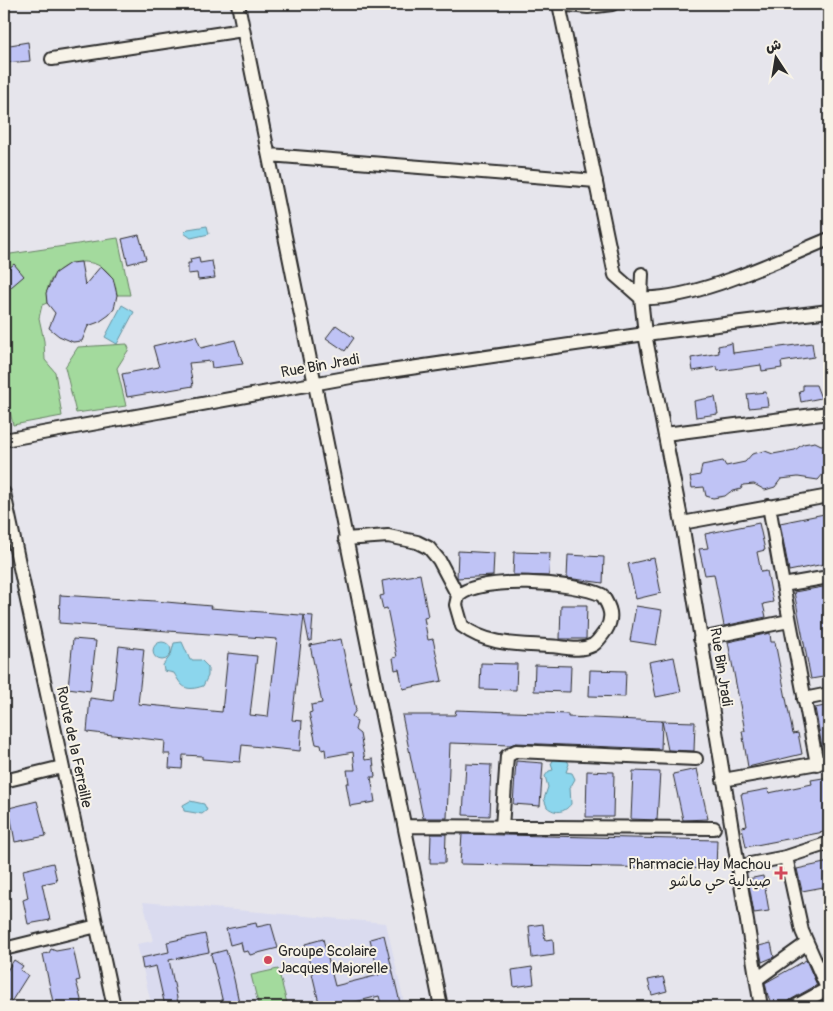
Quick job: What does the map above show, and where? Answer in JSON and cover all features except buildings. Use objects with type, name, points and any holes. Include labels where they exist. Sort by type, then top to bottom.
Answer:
[{"type":"street","points":[[238,4],[441,1007]]},
{"type":"street","points":[[612,4],[588,7],[559,4],[615,276],[641,298],[660,299],[733,278],[829,239]]},
{"type":"street","points":[[52,58],[243,30]]},
{"type":"street","points":[[269,155],[596,181]]},
{"type":"street","name":"Rue Bin Jradi","points":[[642,274],[641,298],[644,334],[682,523],[723,780],[740,866],[761,1007]]},
{"type":"street","name":"Rue Bin Jradi","points":[[4,440],[372,374],[644,334],[829,311]]},
{"type":"street","points":[[665,434],[829,414]]},
{"type":"street","name":"Route de la Ferraille","points":[[4,493],[114,1007]]},
{"type":"street","points":[[682,523],[829,496]]},
{"type":"street","points":[[723,780],[823,763],[804,699],[769,506]]},
{"type":"street","points":[[345,539],[388,536],[417,542],[429,548],[439,560],[458,596],[456,605],[462,626],[472,633],[501,642],[574,650],[594,644],[610,622],[611,612],[602,595],[574,586],[490,584],[470,587],[458,596]]},
{"type":"street","points":[[783,585],[829,577]]},
{"type":"street","points":[[700,639],[789,621]]},
{"type":"street","points":[[804,699],[829,694]]},
{"type":"street","points":[[502,827],[507,756],[510,752],[696,759]]},
{"type":"street","points":[[4,781],[62,767]]},
{"type":"street","points":[[405,826],[714,828]]},
{"type":"street","points":[[740,866],[786,857],[829,843]]},
{"type":"street","points":[[786,857],[802,931],[828,988],[794,1007]]},
{"type":"street","points":[[4,949],[96,926]]},
{"type":"street","points":[[757,980],[807,944]]},
{"type":"shaded area","name":"Groupe Scolaire Jacques Majorelle","points":[[143,902],[386,923],[405,1007],[152,1007],[137,944],[153,941]]},
{"type":"green space","points":[[118,238],[130,295],[117,295],[113,279],[104,269],[92,263],[79,262],[66,266],[55,274],[48,287],[47,303],[42,305],[39,318],[44,341],[45,360],[55,372],[62,416],[13,425],[4,385],[4,255]]},
{"type":"green space","points":[[127,344],[129,349],[117,368],[126,406],[76,413],[65,367],[78,347]]},
{"type":"green space","points":[[278,969],[288,1007],[259,1007],[251,975]]},
{"type":"water","points":[[207,226],[209,234],[191,238],[184,233],[188,229]]},
{"type":"water","points":[[122,305],[134,312],[117,344],[105,337]]},
{"type":"water","points":[[162,642],[168,645],[171,651],[168,657],[162,660],[156,657],[153,651],[156,645]]},
{"type":"water","points":[[182,642],[190,660],[201,660],[208,667],[208,676],[203,686],[185,687],[179,682],[174,673],[164,671],[163,665],[171,655],[174,643]]},
{"type":"water","points":[[555,757],[566,758],[569,764],[566,772],[572,773],[575,779],[570,788],[571,804],[559,812],[547,807],[544,799],[548,787],[545,776],[549,771],[553,770],[551,764]]},
{"type":"water","points":[[190,801],[204,804],[207,810],[202,814],[184,811],[183,805]]},
{"type":"place","name":"Pharmacie Hay Machou صيدلية حي ماشو","points":[[781,873]]},
{"type":"place","name":"Groupe Scolaire Jacques Majorelle","points":[[268,960]]}]
